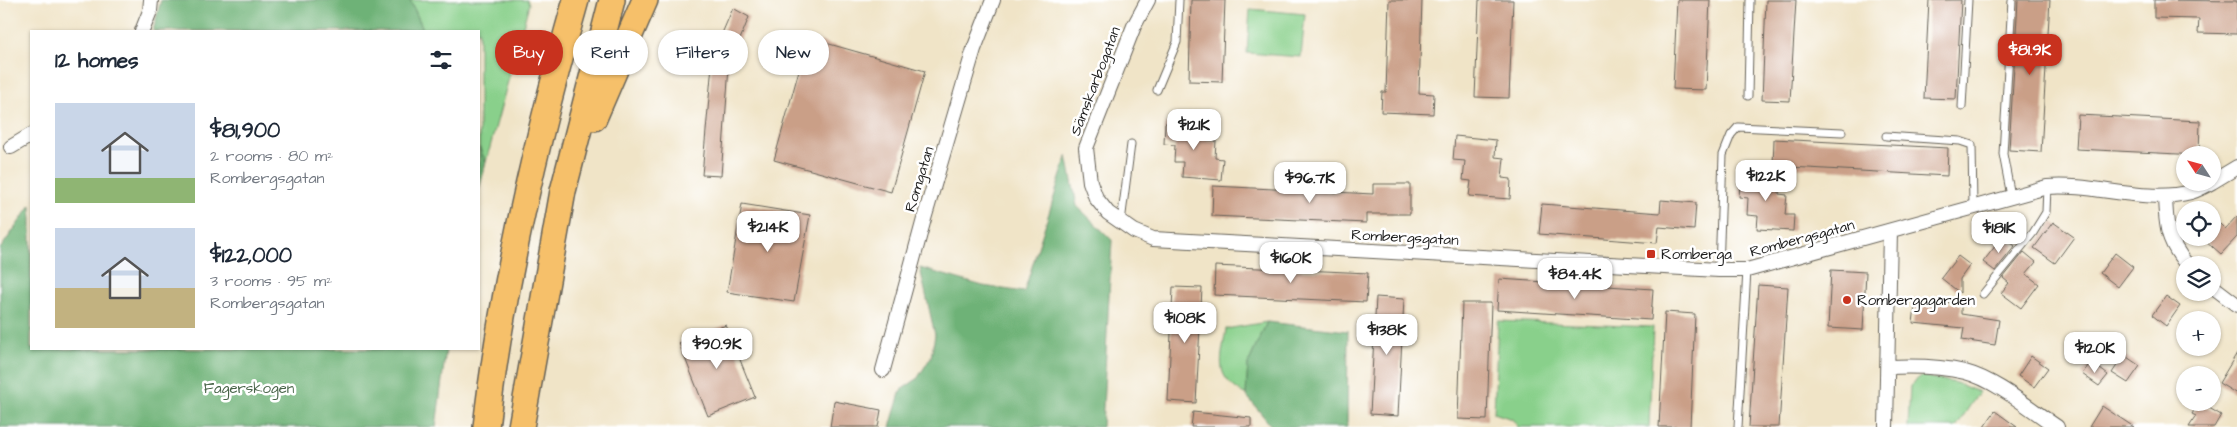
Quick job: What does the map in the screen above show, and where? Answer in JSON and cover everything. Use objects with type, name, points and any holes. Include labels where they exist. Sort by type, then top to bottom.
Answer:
[{"type":"highway","points":[[564,44],[572,0]]},
{"type":"highway","points":[[486,427],[502,317],[530,182],[576,0]]},
{"type":"highway","points":[[521,427],[563,191],[612,0]]},
{"type":"highway","points":[[563,191],[645,0]]},
{"type":"street","points":[[142,30],[150,11],[151,0]]},
{"type":"street","name":"Romgatan","points":[[883,370],[924,219],[966,76],[993,0]]},
{"type":"street","name":"Sämskarbogatan","points":[[1086,148],[1134,26],[1148,0]]},
{"type":"street","points":[[11,147],[30,136]]},
{"type":"street","name":"Rombergsgatan","points":[[1086,148],[1090,182],[1096,198],[1108,213],[1134,231],[1153,239],[1719,270],[1747,270],[2047,187],[2090,187],[2134,194],[2164,196],[2194,191]]},
{"type":"street","name":"Rombergsgatan","points":[[2221,179],[2237,167]]},
{"type":"street","points":[[2164,196],[2166,225],[2174,248],[2180,256]]},
{"type":"street","points":[[1886,427],[1889,367],[1890,231]]},
{"type":"street","points":[[2221,293],[2237,305]]},
{"type":"street","points":[[1889,367],[1922,366],[1966,372],[1990,382],[2057,427]]},
{"type":"lane","points":[[1157,90],[1177,42],[1179,0]]},
{"type":"lane","points":[[1748,96],[1750,0]]},
{"type":"lane","points":[[1962,107],[1968,0]]},
{"type":"lane","points":[[2011,196],[2003,154],[2012,0]]},
{"type":"lane","points":[[1719,270],[1724,156],[1731,135],[1738,127],[1842,132]]},
{"type":"lane","points":[[1886,136],[1960,141],[1972,145],[1973,206]]},
{"type":"lane","points":[[1121,222],[1131,144]]},
{"type":"lane","points":[[1983,294],[2033,233],[2046,212],[2047,187]]},
{"type":"lane","points":[[1738,427],[1747,270]]},
{"type":"green space","points":[[161,0],[410,0],[424,30],[153,30]]},
{"type":"green space","points":[[410,0],[527,0],[529,4],[522,30],[495,30],[495,75],[510,75],[486,162],[480,149],[480,30],[424,30]]},
{"type":"green space","points":[[1250,9],[1305,14],[1301,57],[1247,53]]},
{"type":"green space","points":[[480,149],[486,162],[480,186]]},
{"type":"green space","points":[[1067,156],[1077,206],[1112,240],[1102,427],[890,427],[901,390],[917,379],[931,357],[935,335],[920,268],[983,286],[1024,292]]},
{"type":"green space","name":"Fagerskogen","points":[[30,206],[30,350],[446,350],[436,427],[0,427],[0,249]]},
{"type":"green space","points":[[1498,321],[1653,327],[1649,427],[1518,427],[1512,419],[1494,413]]},
{"type":"green space","points":[[1267,322],[1248,364],[1246,395],[1235,388],[1224,374],[1221,359],[1226,329]]},
{"type":"green space","points":[[1267,322],[1348,331],[1347,427],[1272,427],[1246,395],[1248,364]]},
{"type":"green space","points":[[1921,376],[1956,383],[1979,392],[1956,427],[1908,427],[1910,386]]},
{"type":"building","points":[[1191,0],[1225,0],[1222,82],[1189,81]]},
{"type":"building","points":[[1389,0],[1422,0],[1419,93],[1434,94],[1433,114],[1381,112],[1382,92],[1386,92]]},
{"type":"building","points":[[1479,0],[1513,0],[1509,98],[1475,97]]},
{"type":"building","points":[[1677,0],[1710,0],[1706,90],[1673,89]]},
{"type":"building","points":[[1766,0],[1796,0],[1790,101],[1762,100]]},
{"type":"building","points":[[1929,0],[1961,0],[1956,99],[1924,98]]},
{"type":"building","points":[[2018,0],[2050,0],[2041,152],[2009,150]]},
{"type":"building","points":[[2154,0],[2237,1],[2237,34],[2198,33],[2199,19],[2154,18]]},
{"type":"building","points":[[733,8],[749,17],[744,30],[723,30]]},
{"type":"building","points":[[829,44],[925,71],[891,192],[774,160],[798,75],[829,75]]},
{"type":"building","points":[[711,75],[728,75],[721,176],[702,175]]},
{"type":"building","points":[[2078,115],[2200,121],[2199,146],[2176,146],[2176,154],[2076,149]]},
{"type":"building","points":[[1165,123],[1208,125],[1207,140],[1216,141],[1215,158],[1223,159],[1221,180],[1182,177],[1183,162],[1174,162],[1175,145],[1164,144]]},
{"type":"building","points":[[1455,136],[1496,140],[1495,157],[1504,158],[1502,178],[1511,179],[1510,199],[1469,196],[1471,181],[1463,180],[1465,161],[1453,160]]},
{"type":"building","points":[[1774,139],[1948,148],[1947,176],[1773,166]]},
{"type":"building","points":[[1741,174],[1780,177],[1779,194],[1787,195],[1785,215],[1794,215],[1793,231],[1757,229],[1758,216],[1747,215],[1748,198],[1739,197]]},
{"type":"building","points":[[1373,184],[1410,184],[1410,214],[1366,214],[1366,223],[1212,216],[1213,186],[1373,194]]},
{"type":"building","points":[[1661,200],[1696,203],[1694,230],[1659,227],[1657,243],[1539,234],[1542,204],[1660,213]]},
{"type":"building","points":[[742,204],[810,215],[794,302],[727,292]]},
{"type":"building","points":[[2237,216],[2237,237],[2221,254],[2212,246],[2221,246],[2221,225],[2225,229]]},
{"type":"building","points":[[2053,222],[2074,237],[2055,263],[2034,248]]},
{"type":"building","points":[[2003,236],[2015,246],[1995,271],[1983,262]]},
{"type":"building","points":[[2024,252],[2036,262],[2026,274],[2039,284],[2021,308],[2001,293],[2009,283],[2003,278]]},
{"type":"building","points":[[2115,253],[2133,267],[2118,287],[2100,273]]},
{"type":"building","points":[[1958,256],[1970,265],[1960,279],[1960,293],[1941,278]]},
{"type":"building","points":[[1215,266],[1368,273],[1366,302],[1214,295]]},
{"type":"building","name":"Rombergagården","points":[[1831,270],[1866,272],[1863,330],[1828,328]]},
{"type":"building","points":[[1499,279],[1653,289],[1651,320],[1497,310]]},
{"type":"building","points":[[1758,285],[1788,287],[1779,427],[1749,427]]},
{"type":"building","points":[[1173,287],[1202,288],[1196,403],[1168,401]]},
{"type":"building","points":[[2166,296],[2180,306],[2166,326],[2152,315]]},
{"type":"building","points":[[1376,297],[1404,299],[1398,416],[1370,414]]},
{"type":"building","points":[[1916,299],[1961,304],[1961,314],[1999,320],[1995,345],[1962,340],[1964,328],[1913,323]]},
{"type":"building","points":[[1462,303],[1491,303],[1487,420],[1458,419]]},
{"type":"building","points":[[1665,312],[1695,314],[1690,427],[1659,427]]},
{"type":"building","points":[[726,325],[755,397],[708,416],[679,343]]},
{"type":"building","points":[[2237,353],[2237,394],[2221,384],[2221,380]]},
{"type":"building","points":[[2124,355],[2140,366],[2128,383],[2112,373]]},
{"type":"building","points":[[2031,356],[2048,368],[2034,387],[2018,376]]},
{"type":"building","points":[[2091,362],[2108,375],[2099,386],[2082,374]]},
{"type":"building","points":[[834,401],[881,410],[878,427],[830,427]]},
{"type":"building","points":[[2102,406],[2134,427],[2089,427]]},
{"type":"building","points":[[1995,411],[2017,427],[1984,427]]},
{"type":"building","points":[[2194,411],[2214,411],[2221,415],[2214,427],[2189,427],[2196,416],[2192,414]]},
{"type":"building","points":[[1193,412],[1251,418],[1251,427],[1191,427]]},
{"type":"place","name":"Romberga","points":[[1651,254]]},
{"type":"place","name":"Rombergagården","points":[[1847,300]]}]
